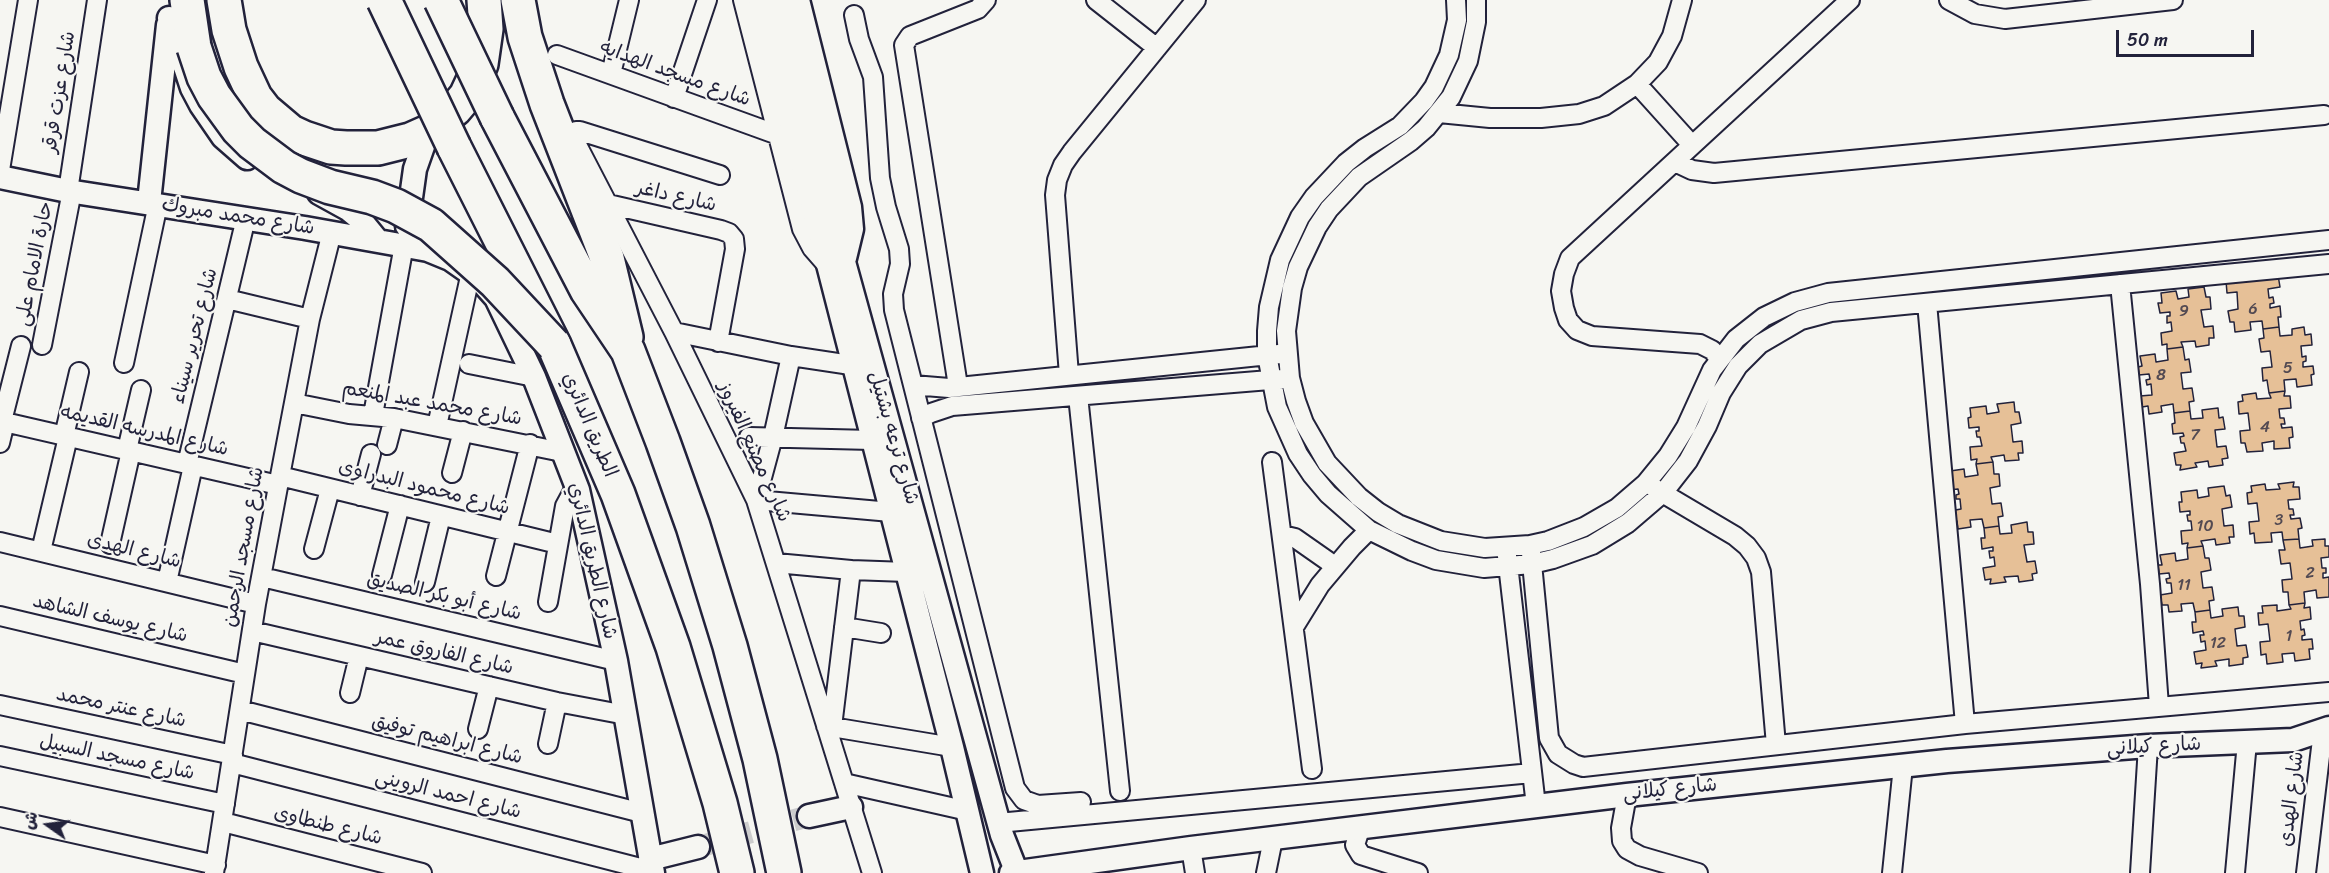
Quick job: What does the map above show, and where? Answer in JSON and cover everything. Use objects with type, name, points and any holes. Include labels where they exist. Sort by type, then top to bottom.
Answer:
[{"type":"highway","points":[[224,0],[234,49],[247,82],[265,110],[291,132],[317,144],[346,148],[378,148],[441,139],[455,110],[474,80],[484,47],[484,0]]},
{"type":"highway","name":"الطريق الدائري","points":[[384,0],[441,139],[554,345],[618,494],[654,592],[697,725],[737,873]]},
{"type":"highway","points":[[441,0],[497,117],[587,290],[628,351]]},
{"type":"highway","points":[[518,0],[525,37],[547,104],[607,258],[628,351],[693,526],[730,646],[760,759],[784,873]]},
{"type":"highway","points":[[176,6],[194,46],[204,77],[214,96],[238,129],[252,143],[284,167],[301,176],[396,206],[430,225],[495,282],[554,345]]},
{"type":"street","points":[[0,170],[28,0]]},
{"type":"street","name":"شارع عزت قرقر","points":[[70,191],[98,0]]},
{"type":"street","points":[[611,74],[629,0]]},
{"type":"street","points":[[674,98],[707,0]]},
{"type":"street","name":"شارع ترعه بشتيل","points":[[778,0],[835,263],[863,366],[998,823],[1016,873]]},
{"type":"street","points":[[798,0],[850,207],[852,229],[835,263]]},
{"type":"street","points":[[958,387],[904,45],[910,36],[978,9],[986,0]]},
{"type":"street","points":[[1096,0],[1157,48]]},
{"type":"street","points":[[1069,375],[1055,195],[1057,180],[1072,152],[1196,0]]},
{"type":"street","points":[[1456,0],[1454,38],[1434,87],[1406,120],[1365,147],[1329,179],[1314,197],[1289,238],[1271,291],[1267,331],[1267,355],[1277,407],[1298,454],[1328,494],[1369,530],[1436,560],[1484,568],[1532,564],[1573,553],[1611,535],[1636,517],[1676,478],[1699,444],[1729,379],[1748,354],[1786,326],[1816,315],[2329,264]]},
{"type":"street","points":[[1476,0],[1476,22],[1468,61],[1455,88],[1439,113],[1411,141],[1359,177],[1343,192],[1317,227],[1298,267],[1292,288],[1286,331],[1290,378],[1296,401],[1315,444],[1328,463],[1359,498],[1398,524],[1419,533],[1464,546],[1506,548],[1530,545],[1557,538],[1584,527],[1617,508],[1646,483],[1677,442],[1706,382],[1736,339],[1764,317],[1794,302],[1811,296],[2329,240]]},
{"type":"street","points":[[1439,113],[1490,118],[1566,117],[1604,106],[1637,84],[1658,62],[1678,22],[1682,0]]},
{"type":"street","points":[[1720,359],[1712,350],[1700,344],[1592,336],[1577,330],[1568,320],[1564,308],[1561,291],[1563,274],[1570,258],[1850,0]]},
{"type":"street","points":[[1949,0],[1975,14],[2005,19],[2174,0]]},
{"type":"street","name":"شارع ترعه بشتيل","points":[[744,2],[835,263]]},
{"type":"street","name":"شارع ترعه بشتيل","points":[[744,2],[802,230],[812,249],[835,263]]},
{"type":"street","points":[[124,363],[153,203],[176,6]]},
{"type":"street","points":[[176,6],[192,88],[223,137],[255,164],[274,175],[323,195],[348,209],[369,228],[377,240]]},
{"type":"street","points":[[854,15],[875,91],[880,178],[900,257],[893,302],[1015,788],[1024,800],[1038,805],[1081,801]]},
{"type":"street","name":"شارع مسجد الهدايه","points":[[557,55],[778,135]]},
{"type":"street","points":[[1637,84],[1692,145]]},
{"type":"street","points":[[1674,162],[1692,170],[1714,173],[2325,115]]},
{"type":"street","name":"شارع مصنع الفيروز","points":[[720,175],[576,131],[575,141],[674,332],[756,500],[829,726],[872,873]]},
{"type":"street","points":[[373,415],[404,245],[415,169],[441,139]]},
{"type":"street","name":"شارع محمد مبروك","points":[[0,177],[70,191],[404,245],[428,250],[450,259],[471,272]]},
{"type":"street","name":"حارة الامام على","points":[[42,345],[70,191]]},
{"type":"street","name":"شارع داغر","points":[[608,204],[721,230],[729,233],[734,239],[735,249],[718,342]]},
{"type":"street","name":"شارع تحرير سيناء","points":[[167,582],[190,465],[246,218]]},
{"type":"street","name":"شارع مسجد الرحمن","points":[[215,869],[256,604],[310,319],[332,232]]},
{"type":"street","points":[[437,426],[471,272]]},
{"type":"street","name":"شارع الطريق الدائري","points":[[471,272],[496,298],[534,377],[578,490],[616,661],[652,868]]},
{"type":"street","points":[[2015,273],[2017,294]]},
{"type":"street","points":[[2120,284],[2150,584],[2159,706]]},
{"type":"street","points":[[227,299],[310,319]]},
{"type":"street","points":[[1927,303],[1965,724]]},
{"type":"street","points":[[674,332],[790,356],[863,366]]},
{"type":"street","points":[[0,443],[2,421],[21,346]]},
{"type":"street","points":[[913,385],[931,388],[958,387],[1287,353]]},
{"type":"street","points":[[790,356],[774,437],[756,500],[891,512]]},
{"type":"street","points":[[469,364],[534,377]]},
{"type":"street","name":"شارع ترعه بشتيل","points":[[863,366],[872,440],[952,747],[982,873]]},
{"type":"street","points":[[41,551],[79,372]]},
{"type":"street","points":[[921,418],[952,406],[1290,378]]},
{"type":"street","points":[[110,544],[141,390]]},
{"type":"street","points":[[1078,396],[1120,791]]},
{"type":"street","name":"شارع محمد عبد المنعم","points":[[294,403],[349,414],[394,418],[562,452]]},
{"type":"street","points":[[387,445],[394,418]]},
{"type":"street","name":"شارع المدرسه القديمه","points":[[2,421],[190,465],[279,481]]},
{"type":"street","points":[[453,473],[463,431]]},
{"type":"street","points":[[749,437],[872,440]]},
{"type":"street","points":[[496,576],[530,444]]},
{"type":"street","points":[[360,496],[371,454]]},
{"type":"street","points":[[1272,462],[1312,769]]},
{"type":"street","name":"شارع محمود البدراوى","points":[[279,481],[330,489],[558,544]]},
{"type":"street","points":[[1646,483],[1735,536],[1756,558],[1761,572],[1776,745]]},
{"type":"street","points":[[314,549],[330,489]]},
{"type":"street","points":[[548,602],[565,506],[567,499],[578,490]]},
{"type":"street","points":[[382,575],[400,505]]},
{"type":"street","points":[[425,582],[441,516]]},
{"type":"street","points":[[1294,627],[1315,592],[1335,566],[1369,530]]},
{"type":"street","points":[[1282,535],[1295,538],[1335,566]]},
{"type":"street","name":"شارع الهدى","points":[[0,542],[256,604]]},
{"type":"street","points":[[1530,545],[1548,729],[1553,746],[1565,760],[1574,764],[1592,767],[1965,724],[2329,692]]},
{"type":"street","points":[[1506,548],[1536,806]]},
{"type":"street","points":[[776,563],[850,570],[907,572]]},
{"type":"street","points":[[850,570],[829,726],[952,747]]},
{"type":"street","name":"شارع أبو بكر الصديق","points":[[262,577],[616,661]]},
{"type":"street","name":"شارع يوسف الشاهد","points":[[0,616],[245,674]]},
{"type":"street","points":[[844,627],[880,633]]},
{"type":"street","name":"شارع الفاروق عمر","points":[[252,632],[557,702],[626,715]]},
{"type":"street","points":[[350,693],[359,656]]},
{"type":"street","points":[[478,729],[489,686]]},
{"type":"street","points":[[548,744],[557,702]]},
{"type":"street","name":"شارع عنتر محمد","points":[[0,705],[232,759]]},
{"type":"street","name":"شارع ابراهيم توفيق","points":[[240,711],[642,813]]},
{"type":"street","name":"شارع الهدى","points":[[2306,873],[2326,730]]},
{"type":"street","name":"شارع كيلانى","points":[[1011,873],[1191,848],[1627,795],[1903,766],[2148,746],[2293,740],[2326,730]]},
{"type":"street","points":[[2235,873],[2247,742]]},
{"type":"street","points":[[2140,873],[2148,746]]},
{"type":"street","name":"شارع مسجد السبيل","points":[[0,756],[224,813]]},
{"type":"street","name":"شارع احمد الروينى","points":[[232,759],[652,868]]},
{"type":"street","points":[[1892,873],[1903,766]]},
{"type":"street","points":[[998,823],[1532,773]]},
{"type":"street","points":[[844,783],[968,811]]},
{"type":"street","points":[[1627,795],[1621,828],[1622,841],[1627,849],[1640,856],[1698,873]]},
{"type":"street","points":[[809,816],[851,807]]},
{"type":"street","name":"شارع طنطاوى","points":[[224,813],[422,873]]},
{"type":"street","points":[[0,817],[215,869]]},
{"type":"street","points":[[1360,829],[1355,845],[1361,855],[1418,873]]},
{"type":"street","points":[[1266,873],[1273,838]]},
{"type":"street","points":[[652,868],[698,847]]},
{"type":"street","points":[[1191,848],[1195,873]]},
{"type":"building","points":[[2278,275],[2280,287],[2268,289],[2269,298],[2273,297],[2274,303],[2270,304],[2270,308],[2280,306],[2279,327],[2263,329],[2262,321],[2250,322],[2251,330],[2235,332],[2234,322],[2230,322],[2228,311],[2238,309],[2237,292],[2227,293],[2226,281]]},
{"type":"building","points":[[2204,287],[2206,297],[2210,297],[2211,309],[2201,310],[2204,327],[2213,326],[2214,338],[2209,338],[2209,345],[2196,347],[2195,341],[2181,342],[2183,347],[2167,349],[2167,344],[2162,345],[2161,333],[2172,331],[2171,322],[2167,323],[2167,316],[2170,316],[2170,312],[2160,313],[2158,303],[2162,303],[2161,293],[2176,291],[2178,299],[2189,297],[2188,289]]},
{"type":"building","points":[[2279,327],[2280,336],[2292,335],[2292,329],[2304,327],[2305,335],[2311,334],[2312,345],[2301,346],[2302,357],[2306,356],[2303,367],[2313,366],[2314,374],[2311,375],[2312,385],[2297,387],[2296,379],[2284,380],[2285,391],[2269,393],[2267,380],[2263,381],[2262,368],[2272,367],[2270,351],[2261,352],[2259,339],[2264,338],[2263,329]]},
{"type":"building","points":[[2183,347],[2185,360],[2189,359],[2191,372],[2181,373],[2183,389],[2192,388],[2194,401],[2189,402],[2190,411],[2174,413],[2173,404],[2161,406],[2162,412],[2149,414],[2148,406],[2142,407],[2140,396],[2152,395],[2151,384],[2147,385],[2146,380],[2150,379],[2149,374],[2139,375],[2138,367],[2142,366],[2140,356],[2155,354],[2156,362],[2168,360],[2167,349]]},
{"type":"building","points":[[2285,391],[2284,396],[2290,396],[2291,408],[2279,409],[2280,418],[2284,418],[2285,424],[2281,424],[2282,428],[2292,427],[2293,437],[2289,438],[2290,448],[2274,449],[2274,441],[2262,443],[2263,451],[2247,452],[2245,443],[2241,443],[2240,431],[2250,430],[2248,413],[2239,414],[2238,402],[2243,401],[2242,395],[2256,393],[2257,399],[2271,398],[2269,393]]},
{"type":"building","points":[[2014,402],[2015,412],[2019,412],[2021,423],[2011,425],[2013,442],[2022,441],[2023,453],[2018,453],[2019,460],[2005,461],[2004,455],[1991,457],[1993,462],[1976,464],[1977,459],[1971,460],[1970,447],[1982,446],[1976,431],[1979,431],[1979,427],[1969,428],[1970,408],[1986,406],[1987,414],[1999,412],[1997,404]]},
{"type":"building","points":[[2218,408],[2219,418],[2223,417],[2225,429],[2215,430],[2217,447],[2226,446],[2228,458],[2222,459],[2223,465],[2209,467],[2208,461],[2195,463],[2197,467],[2180,470],[2181,465],[2176,465],[2174,453],[2186,451],[2180,437],[2184,436],[2183,433],[2173,434],[2174,413],[2190,411],[2191,419],[2203,418],[2202,410]]},
{"type":"building","points":[[1993,462],[1994,474],[1999,474],[2000,486],[1990,488],[1992,504],[2001,503],[2003,516],[1998,517],[1999,526],[1984,528],[1982,519],[1970,520],[1971,527],[1958,529],[1957,521],[1951,521],[1950,511],[1961,509],[1960,499],[1956,499],[1956,495],[1959,494],[1958,489],[1949,490],[1950,471],[1964,469],[1965,477],[1978,475],[1976,464]]},
{"type":"building","points":[[2294,482],[2293,487],[2299,487],[2300,499],[2288,500],[2289,509],[2293,509],[2294,515],[2290,515],[2291,519],[2300,518],[2302,528],[2298,529],[2299,539],[2283,540],[2282,532],[2271,533],[2272,542],[2255,543],[2254,533],[2250,534],[2249,522],[2259,521],[2257,503],[2248,504],[2247,493],[2252,492],[2251,486],[2265,484],[2266,490],[2280,489],[2278,484]]},
{"type":"building","points":[[2224,486],[2226,496],[2230,495],[2232,507],[2222,509],[2224,526],[2233,525],[2234,537],[2229,537],[2230,543],[2216,545],[2215,539],[2201,541],[2203,546],[2187,548],[2188,543],[2182,544],[2181,531],[2192,530],[2191,521],[2188,521],[2187,515],[2190,515],[2190,511],[2180,512],[2181,492],[2197,490],[2198,498],[2209,496],[2208,488]]},
{"type":"building","points":[[2027,522],[2028,532],[2033,532],[2034,544],[2024,545],[2027,562],[2035,561],[2037,573],[2032,574],[2033,580],[2019,582],[2018,576],[2004,577],[2006,582],[1990,584],[1991,579],[1985,580],[1983,568],[1995,566],[1994,557],[1990,558],[1989,551],[1993,551],[1993,547],[1982,549],[1981,538],[1985,538],[1984,528],[1999,526],[2000,534],[2012,533],[2011,525]]},
{"type":"building","points":[[2299,539],[2300,548],[2313,546],[2312,540],[2325,539],[2325,546],[2329,546],[2329,557],[2321,558],[2322,568],[2326,568],[2323,578],[2329,577],[2329,597],[2317,598],[2316,590],[2304,592],[2305,603],[2289,605],[2288,592],[2283,592],[2282,580],[2292,579],[2290,563],[2281,564],[2279,550],[2285,550],[2283,540]]},
{"type":"building","points":[[2203,546],[2205,558],[2209,558],[2211,570],[2201,572],[2203,588],[2212,587],[2214,600],[2209,601],[2210,610],[2195,612],[2193,603],[2181,604],[2182,611],[2169,612],[2168,605],[2162,605],[2160,595],[2172,593],[2171,583],[2167,583],[2166,579],[2170,578],[2169,573],[2159,574],[2158,565],[2162,565],[2160,555],[2175,553],[2176,561],[2188,559],[2187,548]]},
{"type":"building","points":[[2305,603],[2304,608],[2310,607],[2311,619],[2300,621],[2301,630],[2304,629],[2305,635],[2302,636],[2302,640],[2312,639],[2313,649],[2309,649],[2310,659],[2295,661],[2294,653],[2282,654],[2283,662],[2267,664],[2266,654],[2261,655],[2260,642],[2270,641],[2268,624],[2259,625],[2258,613],[2263,613],[2262,606],[2277,605],[2277,611],[2291,609],[2289,605]]},
{"type":"building","points":[[2238,607],[2239,616],[2244,616],[2245,627],[2235,629],[2237,646],[2246,645],[2248,657],[2243,658],[2243,664],[2229,666],[2229,659],[2215,661],[2217,666],[2201,668],[2202,663],[2196,664],[2194,652],[2206,650],[2205,641],[2201,642],[2200,635],[2204,635],[2203,631],[2193,633],[2192,622],[2196,622],[2195,612],[2210,610],[2211,618],[2223,616],[2222,609]]},
{"type":"tunnel","points":[[698,847],[809,816]]}]
